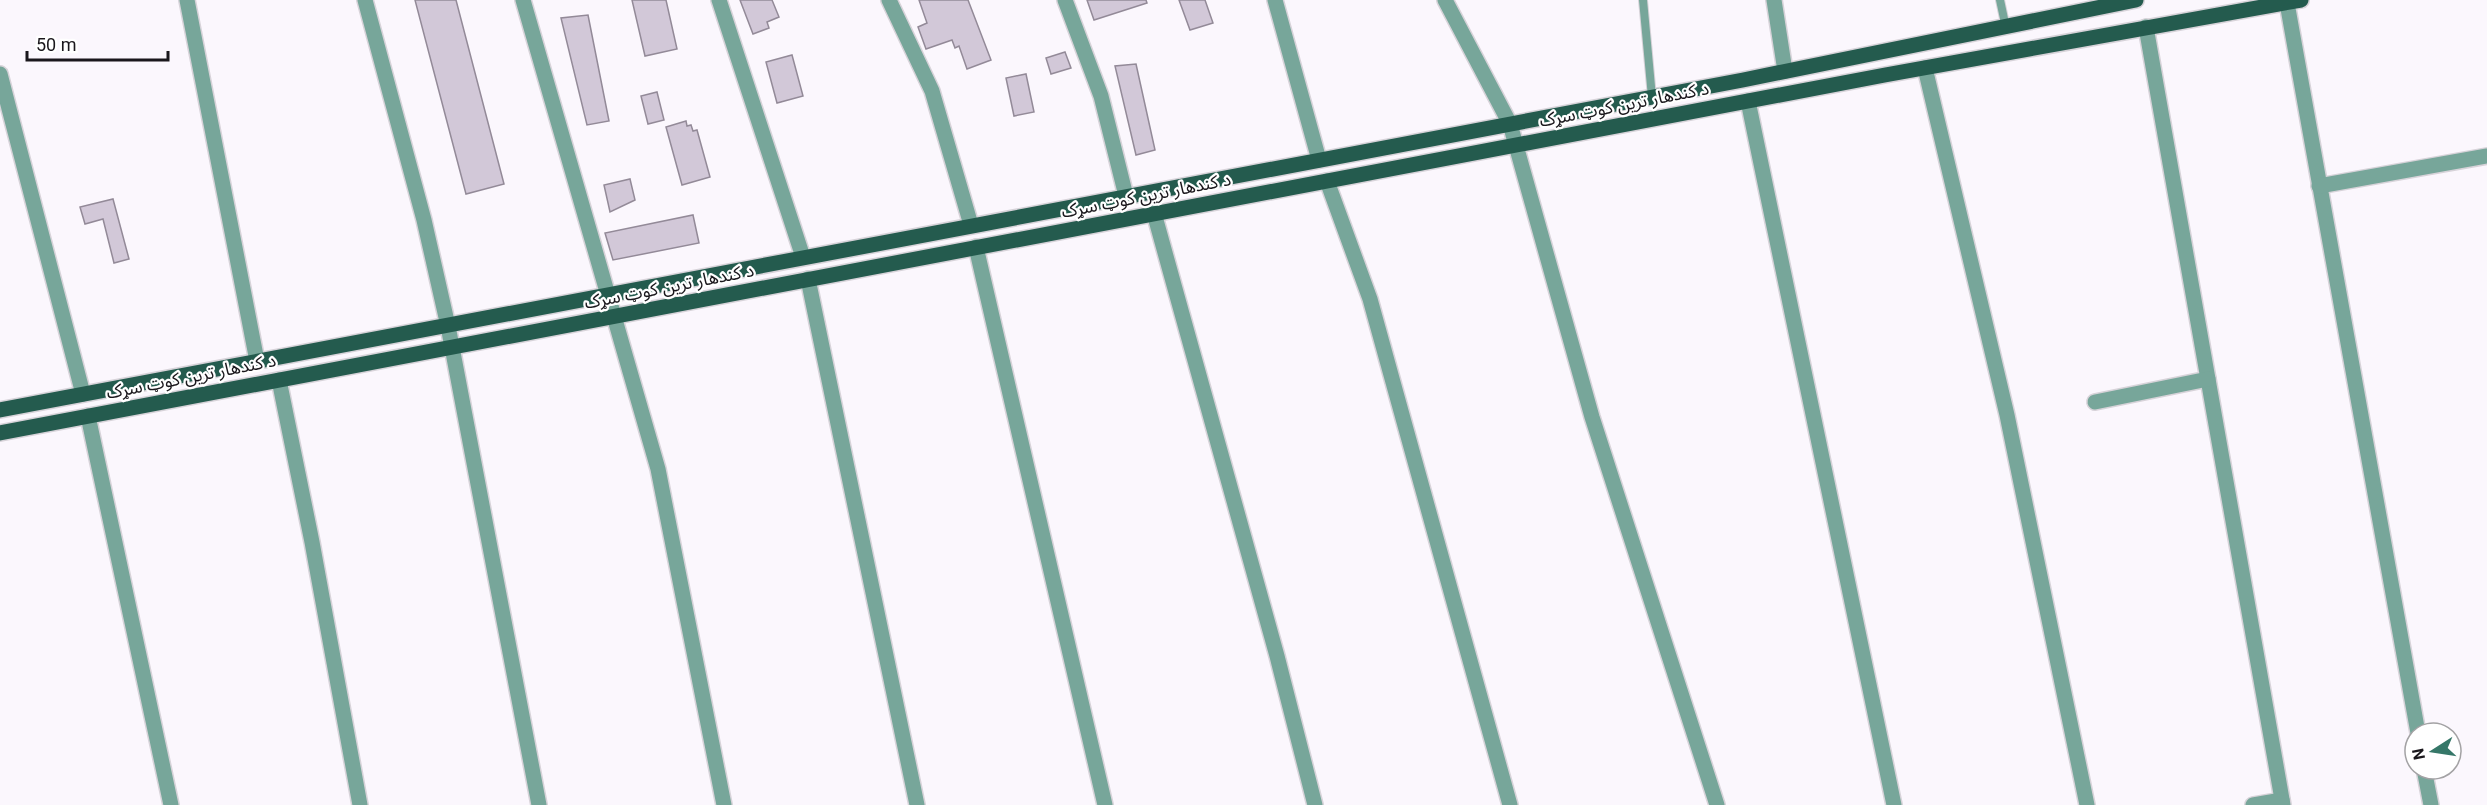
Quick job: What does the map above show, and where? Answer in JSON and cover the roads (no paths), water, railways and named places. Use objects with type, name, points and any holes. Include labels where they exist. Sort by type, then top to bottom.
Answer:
[{"type":"main road","name":"د کندهار ترين کوټ سړک","points":[[0,410],[1652,97],[2006,28],[2136,0]]},
{"type":"main road","name":"د کندهار ترين کوټ سړک","points":[[0,433],[2146,27],[2240,5],[2294,1]]},
{"type":"main road","points":[[1075,206],[1080,228]]},
{"type":"street","points":[[187,0],[257,361]]},
{"type":"street","points":[[366,0],[424,219],[448,326],[539,805]]},
{"type":"street","points":[[523,0],[606,296],[658,469],[724,805]]},
{"type":"street","points":[[719,0],[803,257]]},
{"type":"street","points":[[889,0],[932,91],[971,225]]},
{"type":"street","points":[[1065,0],[1101,96],[1126,196]]},
{"type":"street","points":[[1275,0],[1319,160]]},
{"type":"street","points":[[1445,0],[1510,124],[1592,417],[1717,805]]},
{"type":"street","points":[[1774,0],[1785,71]]},
{"type":"street","points":[[2294,1],[2319,186],[2416,721]]},
{"type":"street","points":[[2146,27],[2282,802],[2253,805]]},
{"type":"street","points":[[1924,68],[2007,415],[2087,805]]},
{"type":"street","points":[[0,74],[83,394]]},
{"type":"street","points":[[1748,101],[1894,805]]},
{"type":"street","points":[[2319,186],[2487,156]]},
{"type":"street","points":[[1327,181],[1370,299],[1510,805]]},
{"type":"street","points":[[1154,213],[1277,656],[1315,805]]},
{"type":"street","points":[[976,247],[1105,805]]},
{"type":"street","points":[[808,279],[917,805]]},
{"type":"street","points":[[2095,402],[2208,379]]},
{"type":"street","points":[[279,380],[312,542],[360,805]]},
{"type":"street","points":[[88,416],[171,805]]},
{"type":"street","points":[[2426,781],[2431,805]]},
{"type":"lane","points":[[1643,0],[1652,97]]},
{"type":"lane","points":[[2000,0],[2006,28]]}]
